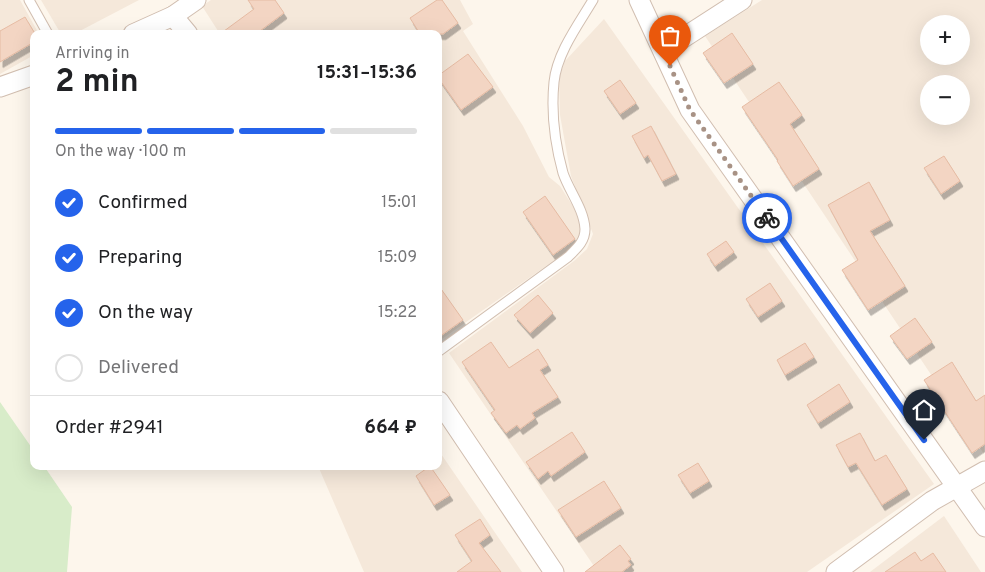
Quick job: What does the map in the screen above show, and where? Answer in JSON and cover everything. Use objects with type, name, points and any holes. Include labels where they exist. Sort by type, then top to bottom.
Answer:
[{"type":"street","points":[[142,30],[173,16],[196,0]]},
{"type":"street","points":[[639,0],[690,110],[985,527]]},
{"type":"street","points":[[663,51],[742,0]]},
{"type":"street","points":[[173,16],[185,30]]},
{"type":"street","points":[[0,87],[30,76]]},
{"type":"street","points":[[442,405],[554,572]]},
{"type":"street","points":[[836,572],[932,501],[985,472]]},
{"type":"lane","points":[[29,0],[46,30]]},
{"type":"lane","points":[[442,349],[568,257],[582,244],[585,231],[583,219],[563,173],[554,127],[554,80],[564,49],[592,0]]},
{"type":"shaded area","points":[[0,0],[20,0],[37,30],[30,30],[30,57],[0,74]]},
{"type":"shaded area","points":[[41,0],[139,0],[82,30],[59,30]]},
{"type":"shaded area","points":[[211,0],[460,0],[473,24],[463,31],[523,126],[549,177],[560,186],[574,208],[581,226],[580,238],[566,252],[442,339],[442,30],[217,30],[202,6]]},
{"type":"shaded area","points":[[762,0],[985,0],[984,454],[705,36]]},
{"type":"shaded area","points":[[604,19],[934,484],[807,572],[598,572],[449,353],[574,261],[587,249],[593,234],[571,176],[560,115],[559,79],[565,61]]},
{"type":"shaded area","points":[[442,455],[522,572],[364,572],[320,470],[442,470]]},
{"type":"shaded area","points":[[944,516],[981,572],[870,572]]},
{"type":"green space","points":[[0,402],[30,445],[30,470],[47,470],[72,507],[67,572],[0,572]]},
{"type":"building","points":[[248,0],[275,0],[284,13],[261,30],[225,30],[254,9]]},
{"type":"building","points":[[437,0],[442,0],[458,23],[442,34],[442,30],[418,30],[410,18]]},
{"type":"building","points":[[25,17],[33,30],[30,30],[30,44],[0,62],[0,31]]},
{"type":"building","points":[[732,33],[753,64],[724,83],[703,53]]},
{"type":"building","points":[[468,54],[493,87],[461,110],[442,83],[442,73]]},
{"type":"building","points":[[620,80],[636,103],[620,114],[604,91]]},
{"type":"building","points":[[779,82],[802,115],[790,124],[819,169],[793,186],[742,107]]},
{"type":"building","points":[[651,126],[676,174],[662,181],[648,155],[644,158],[632,136]]},
{"type":"building","points":[[944,156],[960,181],[941,194],[924,168]]},
{"type":"building","points":[[869,182],[890,220],[870,231],[905,286],[868,310],[842,270],[858,260],[828,205]]},
{"type":"building","points":[[545,196],[575,239],[553,255],[523,212]]},
{"type":"building","points":[[726,241],[734,252],[715,266],[707,254]]},
{"type":"building","points":[[770,283],[782,301],[758,317],[746,299]]},
{"type":"building","points":[[442,290],[463,320],[442,335]]},
{"type":"building","points":[[538,295],[553,313],[530,333],[514,315]]},
{"type":"building","points":[[915,318],[932,342],[907,359],[890,336]]},
{"type":"building","points":[[491,342],[509,368],[538,349],[548,365],[540,370],[558,397],[532,413],[535,418],[520,429],[517,425],[506,433],[491,413],[495,410],[462,362]]},
{"type":"building","points":[[805,343],[814,357],[785,375],[777,360]]},
{"type":"building","points":[[952,362],[976,401],[985,395],[985,444],[972,453],[924,380]]},
{"type":"building","points":[[839,384],[850,402],[818,423],[807,405]]},
{"type":"building","points":[[572,432],[585,452],[551,476],[548,471],[538,479],[526,462]]},
{"type":"building","points":[[860,433],[875,461],[886,455],[907,489],[882,505],[856,463],[848,467],[836,445]]},
{"type":"building","points":[[698,463],[709,481],[690,493],[678,475]]},
{"type":"building","points":[[424,470],[433,470],[450,495],[434,505],[416,476]]},
{"type":"building","points":[[604,481],[621,508],[576,537],[558,510]]},
{"type":"building","points":[[480,519],[490,535],[479,543],[501,572],[457,572],[472,561],[455,535]]},
{"type":"building","points":[[620,545],[631,559],[628,561],[631,565],[622,572],[585,572]]},
{"type":"building","points":[[915,552],[921,561],[933,553],[946,572],[885,572]]},
{"type":"way so far","points":[[670,66],[690,110],[767,218]]},
{"type":"route","points":[[767,218],[924,440]]}]
